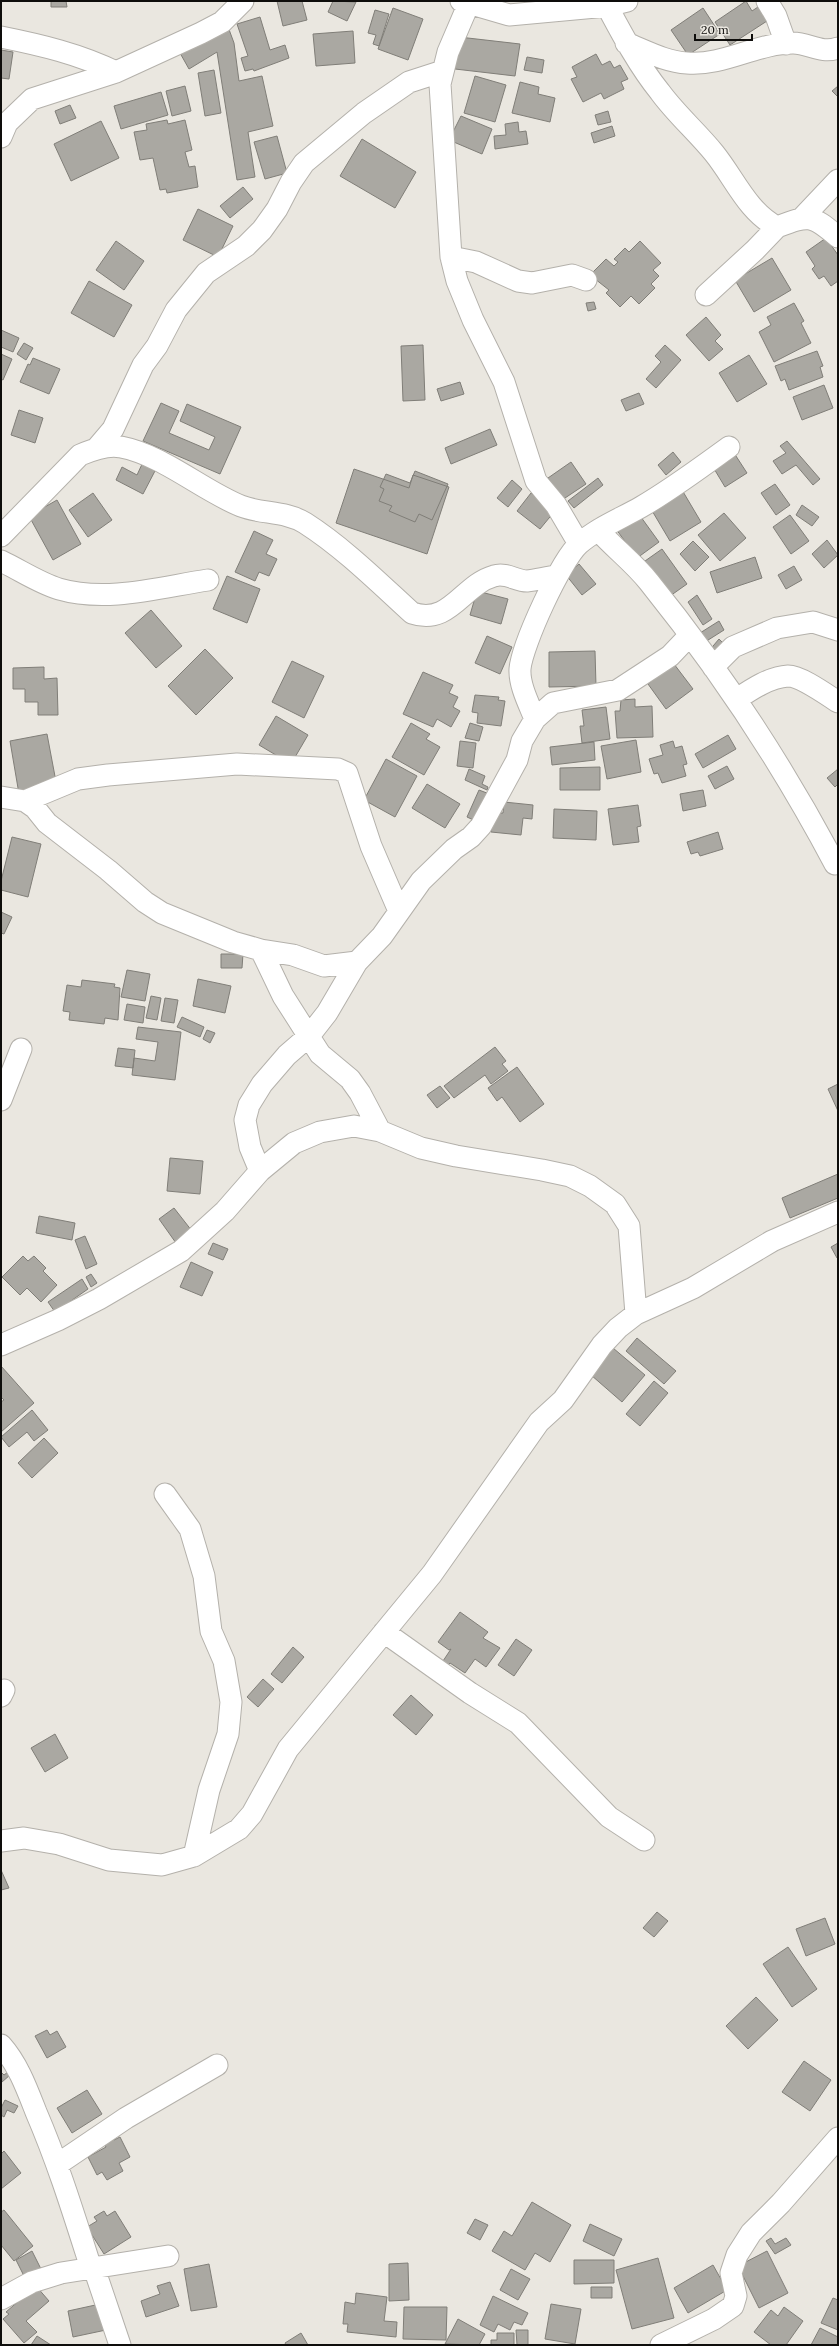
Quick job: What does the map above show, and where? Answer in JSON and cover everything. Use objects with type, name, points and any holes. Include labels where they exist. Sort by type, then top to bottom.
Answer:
[{"type":"street","points":[[1,137],[7,123],[32,99],[116,72],[222,22],[243,1]]},
{"type":"street","points":[[579,544],[556,505],[536,481],[504,382],[473,320],[457,281],[451,257],[440,84],[448,52],[465,2],[510,15],[607,6],[627,1]]},
{"type":"street","points":[[767,1],[776,16],[786,44]]},
{"type":"street","points":[[607,6],[626,43],[659,91],[714,153],[753,209],[764,220],[777,227]]},
{"type":"street","points":[[1,37],[87,58],[116,72]]},
{"type":"street","points":[[626,43],[664,58],[688,63],[712,61],[794,43],[818,50],[838,48]]},
{"type":"street","points":[[96,449],[113,429],[143,365],[157,346],[176,310],[206,273],[246,246],[262,230],[277,209],[291,182],[304,163],[383,99],[409,82],[443,71]]},
{"type":"street","points":[[706,295],[755,250],[777,227],[804,217],[838,180]]},
{"type":"street","points":[[804,217],[821,223],[838,237]]},
{"type":"street","points":[[451,257],[476,262],[518,281],[532,283],[572,275],[586,280]]},
{"type":"street","points":[[1,536],[68,465],[80,455],[96,449],[120,446],[183,473],[240,506],[261,512],[288,516],[304,522],[343,552],[412,613],[425,617],[444,612],[479,584],[494,576],[509,576],[525,581],[557,576]]},
{"type":"street","points":[[535,719],[524,689],[520,669],[533,628],[567,557],[579,544],[598,530],[669,490],[729,447]]},
{"type":"street","points":[[598,530],[648,580],[737,699],[776,759],[835,864]]},
{"type":"street","points":[[1,561],[59,589],[88,595],[124,593],[208,580]]},
{"type":"street","points":[[713,667],[733,648],[777,628],[813,622],[838,630]]},
{"type":"street","points":[[260,1171],[250,1147],[245,1120],[249,1105],[262,1084],[287,1055],[309,1036],[328,1013],[357,962],[382,936],[421,881],[454,849],[471,838],[481,826],[517,760],[522,741],[535,719],[552,703],[618,690],[670,656],[690,635]]},
{"type":"street","points":[[737,699],[769,681],[789,676],[804,682],[838,702]]},
{"type":"street","points":[[25,801],[78,779],[108,775],[237,764],[338,769],[347,773],[351,780],[360,816],[399,911]]},
{"type":"street","points":[[1,796],[25,801],[35,808],[47,822],[108,870],[145,902],[162,913],[206,933],[262,950],[292,955],[324,966],[338,966],[357,962]]},
{"type":"street","points":[[262,950],[283,996],[309,1036],[327,1062],[350,1079],[360,1093],[380,1131]]},
{"type":"street","points":[[1,1100],[21,1049]]},
{"type":"street","points":[[1,1345],[99,1299],[181,1251],[225,1211],[260,1171],[294,1143],[320,1132],[354,1126],[380,1131],[420,1148],[456,1156],[570,1176],[590,1186],[615,1204],[629,1226],[636,1314]]},
{"type":"street","points":[[1,1841],[24,1838],[58,1844],[109,1860],[162,1865],[194,1856],[221,1841],[244,1824],[252,1814],[288,1749],[432,1574],[539,1422],[563,1400],[602,1345],[618,1328],[636,1314],[693,1288],[772,1241],[838,1212]]},
{"type":"street","points":[[165,1494],[190,1529],[204,1576],[211,1631],[224,1661],[231,1702],[228,1734],[209,1790],[194,1856]]},
{"type":"street","points":[[384,1632],[470,1693],[518,1723],[610,1817],[644,1840]]},
{"type":"street","points":[[1,2045],[9,2054],[21,2076],[58,2164],[92,2268],[120,2345]]},
{"type":"street","points":[[58,2164],[126,2118],[217,2065]]},
{"type":"street","points":[[662,2345],[714,2319],[733,2306],[736,2296],[731,2273],[737,2255],[751,2233],[781,2203],[838,2138]]},
{"type":"street","points":[[1,2299],[32,2282],[92,2268],[168,2256]]},
{"type":"building","points":[[51,1],[66,1],[67,7],[51,7]]},
{"type":"building","points":[[277,1],[302,1],[307,20],[283,26]]},
{"type":"building","points":[[333,1],[356,2],[347,21],[328,12]]},
{"type":"building","points":[[746,1],[752,11],[758,7],[767,21],[730,45],[715,22]]},
{"type":"building","points":[[393,8],[423,19],[408,60],[378,49]]},
{"type":"building","points":[[703,8],[720,34],[688,55],[671,30]]},
{"type":"building","points":[[375,10],[389,14],[379,46],[373,44],[376,35],[368,33]]},
{"type":"building","points":[[260,17],[270,50],[285,45],[289,58],[254,71],[253,69],[245,71],[241,58],[248,56],[237,24]]},
{"type":"building","points":[[227,24],[234,43],[239,81],[262,76],[273,126],[248,132],[255,177],[237,180],[217,52],[189,69],[180,53]]},
{"type":"building","points":[[353,31],[355,63],[316,66],[313,34]]},
{"type":"building","points":[[459,37],[520,44],[515,76],[455,69]]},
{"type":"building","points":[[1,50],[13,52],[9,79],[1,78]]},
{"type":"building","points":[[596,54],[602,65],[610,61],[614,68],[620,65],[628,79],[621,82],[624,89],[604,99],[601,93],[583,102],[571,79],[577,77],[572,67]]},
{"type":"building","points":[[527,57],[544,60],[542,73],[524,70]]},
{"type":"building","points":[[214,70],[221,113],[205,116],[198,73]]},
{"type":"building","points":[[475,76],[506,85],[495,122],[464,113]]},
{"type":"building","points":[[520,82],[539,87],[538,94],[555,98],[550,122],[512,113]]},
{"type":"building","points":[[185,86],[191,111],[172,116],[166,91]]},
{"type":"building","points":[[838,86],[838,97],[832,91]]},
{"type":"building","points":[[161,92],[168,115],[121,129],[114,106]]},
{"type":"building","points":[[70,105],[76,118],[60,124],[55,111]]},
{"type":"building","points":[[608,111],[611,122],[598,125],[595,115]]},
{"type":"building","points":[[461,116],[492,129],[482,154],[449,140]]},
{"type":"building","points":[[167,120],[168,124],[185,120],[192,150],[185,152],[189,167],[195,166],[198,187],[167,193],[166,189],[160,190],[153,158],[140,160],[134,132],[147,130],[146,124]]},
{"type":"building","points":[[101,121],[119,158],[71,181],[54,144]]},
{"type":"building","points":[[518,122],[519,132],[526,131],[528,144],[495,149],[494,136],[506,135],[505,124]]},
{"type":"building","points":[[612,126],[615,136],[594,143],[591,133]]},
{"type":"building","points":[[277,136],[287,173],[265,179],[254,142]]},
{"type":"building","points":[[362,139],[416,172],[395,208],[340,176]]},
{"type":"building","points":[[243,187],[253,199],[230,218],[220,206]]},
{"type":"building","points":[[198,209],[233,226],[218,257],[183,240]]},
{"type":"building","points":[[826,238],[838,255],[838,281],[831,286],[824,276],[819,279],[812,269],[815,266],[806,252]]},
{"type":"building","points":[[116,241],[144,261],[124,290],[96,270]]},
{"type":"building","points":[[640,241],[661,263],[653,270],[659,276],[651,284],[655,288],[639,304],[631,296],[620,307],[606,293],[609,290],[590,275],[606,259],[614,266],[618,262],[614,259],[625,248],[629,252]]},
{"type":"building","points":[[772,258],[791,290],[754,312],[735,280]]},
{"type":"building","points":[[89,281],[132,305],[114,337],[71,313]]},
{"type":"building","points":[[594,302],[596,309],[588,311],[586,303]]},
{"type":"building","points":[[794,303],[804,321],[801,323],[811,343],[774,362],[759,332],[771,325],[767,317]]},
{"type":"building","points":[[706,317],[721,335],[715,341],[723,349],[709,361],[686,335]]},
{"type":"building","points":[[1,330],[19,338],[13,352],[1,347]]},
{"type":"building","points":[[24,343],[33,348],[26,360],[17,354]]},
{"type":"building","points":[[423,345],[425,400],[403,401],[401,346]]},
{"type":"building","points":[[665,345],[681,360],[656,388],[646,379],[661,362],[655,356]]},
{"type":"building","points":[[817,351],[823,366],[820,367],[823,377],[789,390],[785,379],[781,381],[775,366]]},
{"type":"building","points":[[1,354],[12,359],[3,380],[1,379]]},
{"type":"building","points":[[749,355],[767,384],[737,402],[719,373]]},
{"type":"building","points":[[33,358],[60,369],[49,394],[20,382],[28,364],[30,365]]},
{"type":"building","points":[[460,382],[464,394],[441,401],[437,389]]},
{"type":"building","points":[[824,385],[833,408],[802,420],[793,397]]},
{"type":"building","points":[[639,393],[644,404],[626,411],[621,400]]},
{"type":"building","points":[[161,403],[179,411],[169,433],[209,450],[215,437],[180,421],[187,404],[241,427],[220,474],[143,441]]},
{"type":"building","points":[[19,410],[43,418],[35,443],[11,435]]},
{"type":"building","points":[[490,429],[497,445],[451,464],[445,448]]},
{"type":"building","points":[[787,441],[820,479],[813,485],[796,465],[782,474],[773,461],[786,453],[780,446]]},
{"type":"building","points":[[673,452],[681,462],[666,475],[658,465]]},
{"type":"building","points":[[734,453],[747,473],[725,487],[713,467]]},
{"type":"building","points":[[143,462],[156,469],[143,494],[116,480],[122,467],[137,475]]},
{"type":"building","points":[[571,462],[586,484],[562,500],[548,478]]},
{"type":"building","points":[[354,469],[409,488],[413,475],[449,487],[427,554],[336,523]]},
{"type":"building","points":[[415,471],[448,484],[432,520],[419,514],[415,522],[389,511],[392,506],[379,501],[384,489],[380,487],[386,474],[410,483]]},
{"type":"building","points":[[598,478],[603,485],[574,508],[568,501]]},
{"type":"building","points":[[512,480],[522,489],[508,507],[497,498]]},
{"type":"building","points":[[775,484],[790,505],[776,515],[761,493]]},
{"type":"building","points":[[682,490],[701,522],[670,541],[651,509]]},
{"type":"building","points":[[93,493],[112,520],[88,537],[69,510]]},
{"type":"building","points":[[531,493],[554,512],[540,529],[517,511]]},
{"type":"building","points":[[57,500],[81,544],[53,560],[29,516]]},
{"type":"building","points":[[802,505],[819,517],[812,526],[796,515]]},
{"type":"building","points":[[638,513],[659,542],[637,558],[616,529]]},
{"type":"building","points":[[724,513],[746,538],[720,561],[698,535]]},
{"type":"building","points":[[790,515],[809,541],[791,554],[773,527]]},
{"type":"building","points":[[254,531],[273,540],[266,554],[277,559],[269,576],[259,572],[255,581],[235,572]]},
{"type":"building","points":[[827,540],[838,555],[824,568],[812,554]]},
{"type":"building","points":[[693,541],[709,557],[695,571],[680,554]]},
{"type":"building","points":[[662,549],[687,584],[670,596],[645,561]]},
{"type":"building","points":[[755,557],[762,578],[717,593],[710,572]]},
{"type":"building","points":[[579,564],[596,584],[582,595],[566,575]]},
{"type":"building","points":[[794,566],[802,580],[786,589],[778,575]]},
{"type":"building","points":[[227,576],[260,589],[247,623],[213,609]]},
{"type":"building","points":[[477,591],[508,599],[501,624],[470,615]]},
{"type":"building","points":[[697,595],[712,619],[703,625],[688,602]]},
{"type":"building","points":[[151,610],[182,646],[156,668],[125,633]]},
{"type":"building","points":[[719,621],[724,630],[705,642],[700,633]]},
{"type":"building","points":[[487,636],[512,647],[500,674],[475,663]]},
{"type":"building","points":[[719,639],[727,647],[716,659],[708,652]]},
{"type":"building","points":[[205,649],[233,678],[196,715],[168,686]]},
{"type":"building","points":[[595,651],[596,686],[549,687],[549,652]]},
{"type":"building","points":[[292,661],[324,676],[304,718],[272,702]]},
{"type":"building","points":[[674,664],[693,689],[666,709],[648,684]]},
{"type":"building","points":[[44,667],[44,679],[57,678],[58,715],[38,715],[38,702],[25,702],[25,689],[13,689],[13,668]]},
{"type":"building","points":[[423,672],[453,685],[449,693],[458,697],[453,707],[460,711],[451,727],[437,719],[433,727],[403,714]]},
{"type":"building","points":[[475,695],[499,697],[498,700],[505,701],[501,726],[477,723],[478,713],[472,712]]},
{"type":"building","points":[[635,699],[635,707],[652,706],[653,737],[617,738],[615,711],[620,711],[621,700]]},
{"type":"building","points":[[606,707],[610,739],[582,743],[580,726],[584,726],[582,710]]},
{"type":"building","points":[[276,716],[308,735],[291,764],[259,745]]},
{"type":"building","points":[[411,723],[430,734],[426,739],[440,747],[424,775],[392,757]]},
{"type":"building","points":[[470,723],[483,727],[479,741],[465,738]]},
{"type":"building","points":[[47,734],[57,787],[19,794],[10,741]]},
{"type":"building","points":[[728,735],[736,749],[703,768],[695,754]]},
{"type":"building","points":[[636,740],[641,772],[607,779],[601,746]]},
{"type":"building","points":[[460,741],[476,743],[473,768],[457,766]]},
{"type":"building","points":[[673,741],[675,748],[682,746],[687,764],[683,765],[686,776],[662,783],[658,773],[654,774],[649,759],[663,755],[660,745]]},
{"type":"building","points":[[594,742],[595,760],[552,765],[550,747]]},
{"type":"building","points":[[386,759],[417,776],[395,817],[364,800]]},
{"type":"building","points":[[727,766],[734,779],[715,789],[708,776]]},
{"type":"building","points":[[600,767],[600,790],[560,790],[560,768]]},
{"type":"building","points":[[469,769],[485,776],[482,784],[488,787],[487,790],[465,780]]},
{"type":"building","points":[[838,769],[838,784],[835,787],[827,778]]},
{"type":"building","points":[[427,784],[460,804],[445,828],[412,808]]},
{"type":"building","points":[[479,790],[492,795],[480,823],[467,817]]},
{"type":"building","points":[[703,790],[706,806],[683,811],[680,794]]},
{"type":"building","points":[[504,802],[533,805],[532,819],[523,818],[521,835],[491,832],[493,813],[503,813]]},
{"type":"building","points":[[638,805],[641,826],[637,827],[639,842],[613,845],[608,809]]},
{"type":"building","points":[[554,809],[597,811],[596,840],[553,838]]},
{"type":"building","points":[[718,832],[723,849],[700,856],[698,852],[691,854],[687,842]]},
{"type":"building","points":[[12,837],[41,844],[28,897],[1,890],[1,881]]},
{"type":"building","points":[[1,912],[12,917],[4,934],[1,933]]},
{"type":"building","points":[[221,954],[243,954],[242,968],[221,968]]},
{"type":"building","points":[[127,970],[150,974],[145,1001],[121,997]]},
{"type":"building","points":[[198,979],[231,986],[225,1013],[193,1006]]},
{"type":"building","points":[[82,980],[115,984],[114,987],[120,988],[118,1020],[105,1018],[104,1024],[69,1020],[70,1012],[63,1011],[67,985],[81,987]]},
{"type":"building","points":[[151,996],[161,998],[157,1020],[146,1018]]},
{"type":"building","points":[[165,998],[178,1000],[174,1023],[161,1021]]},
{"type":"building","points":[[127,1004],[145,1007],[143,1023],[124,1020]]},
{"type":"building","points":[[182,1017],[204,1027],[200,1037],[177,1027]]},
{"type":"building","points":[[138,1027],[181,1032],[175,1080],[132,1075],[134,1058],[155,1061],[158,1042],[136,1039]]},
{"type":"building","points":[[207,1030],[215,1033],[210,1043],[203,1039]]},
{"type":"building","points":[[495,1047],[506,1061],[502,1064],[508,1071],[491,1084],[485,1075],[454,1098],[444,1086]]},
{"type":"building","points":[[118,1048],[135,1050],[133,1068],[115,1066]]},
{"type":"building","points":[[517,1067],[544,1104],[520,1122],[502,1097],[497,1101],[488,1088]]},
{"type":"building","points":[[838,1084],[838,1111],[828,1089]]},
{"type":"building","points":[[440,1086],[450,1098],[437,1108],[427,1095]]},
{"type":"building","points":[[170,1158],[203,1161],[200,1194],[167,1191]]},
{"type":"building","points":[[838,1174],[838,1198],[790,1218],[782,1198]]},
{"type":"building","points":[[174,1208],[192,1231],[176,1243],[159,1219]]},
{"type":"building","points":[[39,1216],[75,1223],[72,1240],[36,1233]]},
{"type":"building","points":[[85,1236],[97,1264],[86,1269],[75,1240]]},
{"type":"building","points":[[213,1243],[228,1249],[223,1260],[208,1254]]},
{"type":"building","points":[[838,1243],[838,1258],[837,1258],[831,1247]]},
{"type":"building","points":[[23,1256],[28,1261],[34,1256],[46,1268],[43,1271],[57,1285],[41,1302],[27,1288],[20,1295],[2,1277]]},
{"type":"building","points":[[191,1262],[213,1272],[202,1296],[180,1287]]},
{"type":"building","points":[[91,1274],[97,1283],[91,1287],[86,1277]]},
{"type":"building","points":[[82,1279],[88,1289],[55,1312],[48,1302]]},
{"type":"building","points":[[637,1338],[676,1371],[664,1384],[626,1351]]},
{"type":"building","points":[[613,1348],[645,1375],[622,1402],[591,1375]]},
{"type":"building","points":[[1,1366],[34,1403],[1,1432],[1,1402],[4,1400],[1,1397]]},
{"type":"building","points":[[654,1381],[668,1393],[640,1426],[626,1414]]},
{"type":"building","points":[[32,1410],[48,1430],[34,1441],[27,1432],[9,1447],[1,1437]]},
{"type":"building","points":[[44,1438],[58,1453],[32,1478],[18,1463]]},
{"type":"building","points":[[460,1612],[488,1632],[483,1638],[500,1648],[486,1667],[475,1659],[465,1673],[450,1663],[448,1665],[443,1661],[451,1649],[449,1650],[438,1642]]},
{"type":"building","points":[[516,1639],[532,1650],[514,1676],[498,1665]]},
{"type":"building","points":[[293,1647],[304,1657],[282,1683],[271,1674]]},
{"type":"building","points":[[263,1679],[274,1689],[258,1707],[247,1697]]},
{"type":"building","points":[[411,1695],[433,1715],[416,1735],[393,1715]]},
{"type":"building","points":[[55,1734],[68,1758],[45,1772],[31,1748]]},
{"type":"building","points":[[1,1870],[9,1888],[1,1890]]},
{"type":"building","points":[[657,1912],[668,1921],[654,1937],[643,1928]]},
{"type":"building","points":[[825,1918],[835,1944],[806,1956],[796,1929]]},
{"type":"building","points":[[788,1947],[817,1989],[792,2007],[763,1964]]},
{"type":"building","points":[[756,1997],[778,2020],[748,2049],[726,2026]]},
{"type":"building","points":[[47,2030],[50,2035],[57,2031],[66,2047],[47,2058],[35,2036]]},
{"type":"building","points":[[804,2061],[831,2080],[810,2111],[782,2092]]},
{"type":"building","points":[[1,2072],[4,2075],[8,2072],[10,2075],[2,2082]]},
{"type":"building","points":[[87,2090],[102,2114],[72,2133],[57,2108]]},
{"type":"building","points":[[5,2100],[18,2106],[14,2113],[7,2110],[4,2117],[1,2115],[1,2108]]},
{"type":"building","points":[[112,2136],[114,2140],[120,2137],[130,2157],[119,2163],[123,2171],[107,2180],[102,2172],[97,2175],[88,2157],[106,2147],[103,2141]]},
{"type":"building","points":[[4,2151],[21,2173],[1,2189],[1,2154]]},
{"type":"building","points":[[532,2202],[571,2225],[550,2262],[535,2253],[525,2270],[492,2251],[504,2231],[512,2236]]},
{"type":"building","points":[[4,2210],[33,2246],[14,2261],[1,2245],[1,2212]]},
{"type":"building","points":[[104,2211],[107,2216],[115,2211],[131,2237],[104,2254],[87,2227],[97,2221],[94,2217]]},
{"type":"building","points":[[475,2219],[488,2225],[480,2240],[467,2233]]},
{"type":"building","points":[[590,2224],[622,2239],[614,2256],[583,2241]]},
{"type":"building","points":[[771,2238],[775,2244],[786,2238],[791,2245],[775,2254],[766,2241]]},
{"type":"building","points":[[32,2251],[41,2269],[25,2278],[16,2260]]},
{"type":"building","points":[[767,2251],[788,2293],[759,2308],[738,2266]]},
{"type":"building","points":[[658,2258],[674,2318],[632,2329],[616,2270]]},
{"type":"building","points":[[574,2260],[614,2260],[614,2283],[574,2284]]},
{"type":"building","points":[[408,2263],[409,2300],[389,2301],[389,2264]]},
{"type":"building","points":[[209,2264],[217,2307],[191,2311],[184,2269]]},
{"type":"building","points":[[713,2265],[727,2290],[688,2313],[674,2288]]},
{"type":"building","points":[[511,2269],[530,2279],[518,2300],[500,2290]]},
{"type":"building","points":[[170,2282],[179,2306],[146,2317],[141,2301],[160,2294],[157,2286]]},
{"type":"building","points":[[36,2286],[49,2301],[26,2321],[37,2332],[24,2343],[3,2319],[9,2314],[6,2312]]},
{"type":"building","points":[[591,2287],[612,2287],[612,2298],[591,2298]]},
{"type":"building","points":[[356,2293],[387,2297],[384,2321],[397,2322],[396,2337],[347,2332],[348,2324],[343,2324],[345,2302],[355,2304]]},
{"type":"building","points":[[493,2296],[528,2313],[522,2325],[514,2322],[510,2330],[498,2324],[494,2332],[480,2325]]},
{"type":"building","points":[[833,2298],[838,2300],[838,2330],[821,2323]]},
{"type":"building","points":[[100,2304],[106,2330],[73,2337],[68,2311]]},
{"type":"building","points":[[551,2304],[581,2309],[575,2344],[545,2339]]},
{"type":"building","points":[[404,2307],[447,2307],[446,2340],[403,2339]]},
{"type":"building","points":[[784,2307],[803,2321],[786,2345],[771,2345],[754,2332],[771,2310],[778,2316]]},
{"type":"building","points":[[458,2319],[485,2334],[479,2345],[445,2344]]},
{"type":"building","points":[[820,2328],[838,2337],[838,2345],[811,2345]]},
{"type":"building","points":[[516,2330],[528,2330],[528,2345],[517,2345]]},
{"type":"building","points":[[301,2333],[308,2345],[286,2345],[285,2343]]},
{"type":"building","points":[[497,2333],[514,2333],[514,2345],[491,2345],[491,2340],[497,2340]]},
{"type":"building","points":[[37,2336],[51,2345],[31,2345]]}]
